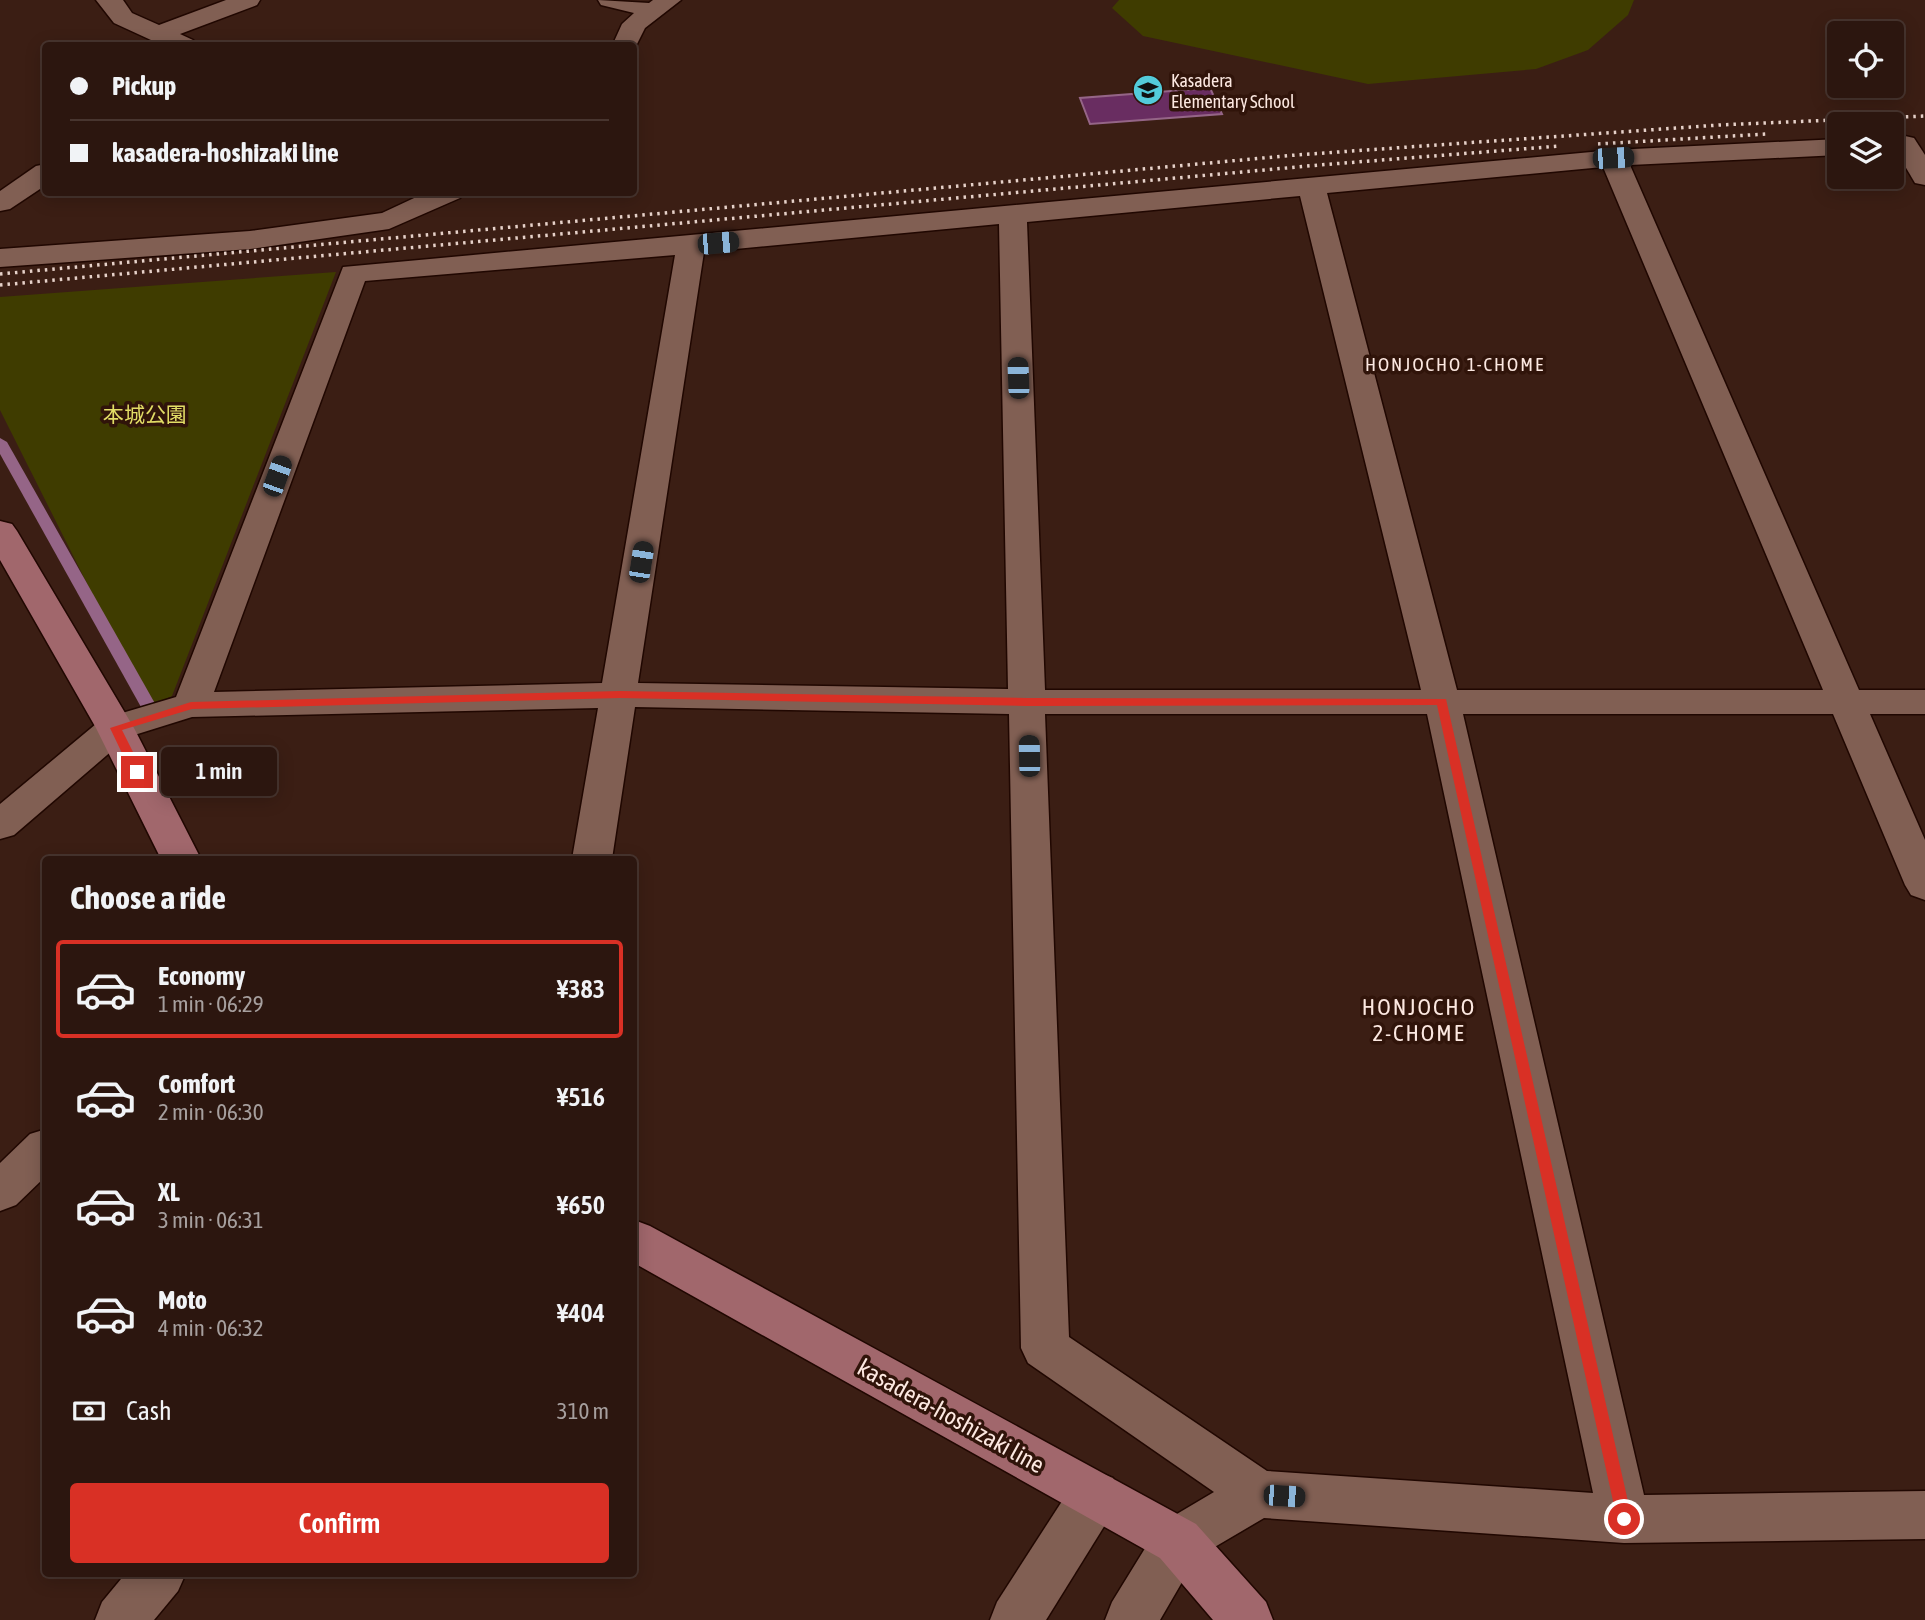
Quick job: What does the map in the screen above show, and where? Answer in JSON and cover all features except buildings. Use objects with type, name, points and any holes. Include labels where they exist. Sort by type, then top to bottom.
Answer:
[{"type":"main road","points":[[0,531],[115,728],[179,856]]},
{"type":"main road","name":"kasadera-hoshizaki line","points":[[637,1242],[1178,1541],[1247,1620]]},
{"type":"street","points":[[108,0],[112,1],[123,18],[178,42]]},
{"type":"street","points":[[160,33],[248,0]]},
{"type":"street","points":[[610,0],[661,6]]},
{"type":"street","points":[[626,42],[634,24],[661,6]]},
{"type":"street","points":[[1907,146],[1925,177]]},
{"type":"street","points":[[191,705],[353,273],[1013,216],[1613,158],[1827,148]]},
{"type":"street","points":[[1613,158],[1925,886]]},
{"type":"street","points":[[0,203],[42,175]]},
{"type":"street","points":[[1311,186],[1442,701],[1624,1519]]},
{"type":"street","points":[[0,258],[250,240],[389,221],[442,196]]},
{"type":"street","points":[[1013,216],[1045,1348],[1258,1494],[1624,1519],[1925,1515]]},
{"type":"street","points":[[593,856],[691,245]]},
{"type":"street","points":[[0,825],[115,728],[191,705],[620,695],[1027,702],[1925,702]]},
{"type":"street","points":[[0,1192],[42,1151]]},
{"type":"street","points":[[1131,1620],[1178,1541],[1258,1494]]},
{"type":"street","points":[[1016,1620],[1095,1495]]},
{"type":"street","points":[[121,1620],[157,1577]]},
{"type":"green space","points":[[1119,0],[1634,0],[1628,15],[1588,50],[1536,69],[1368,84],[1143,36],[1112,8]]},
{"type":"green space","name":"本城公園","points":[[336,272],[172,696],[149,707],[0,410],[0,297]]},
{"type":"shaded area","points":[[1210,88],[1222,114],[1090,124],[1080,98]]},
{"type":"waterway","points":[[0,442],[149,707]]},
{"type":"railway","points":[[0,274],[1296,155],[1719,125],[1925,116]]},
{"type":"railway","points":[[1598,144],[1766,134]]},
{"type":"railway","points":[[0,285],[1319,165],[1560,146]]},
{"type":"place","name":"Kasadera Elementary School","points":[[1148,90]]},
{"type":"district","name":"HONJOCHO 1-CHOME","points":[[1455,364]]},
{"type":"district","name":"HONJOCHO 2-CHOME","points":[[1419,1020]]},
{"type":"route","points":[[137,772],[115,728],[191,705],[620,695],[1027,702],[1442,701],[1624,1519]]}]
